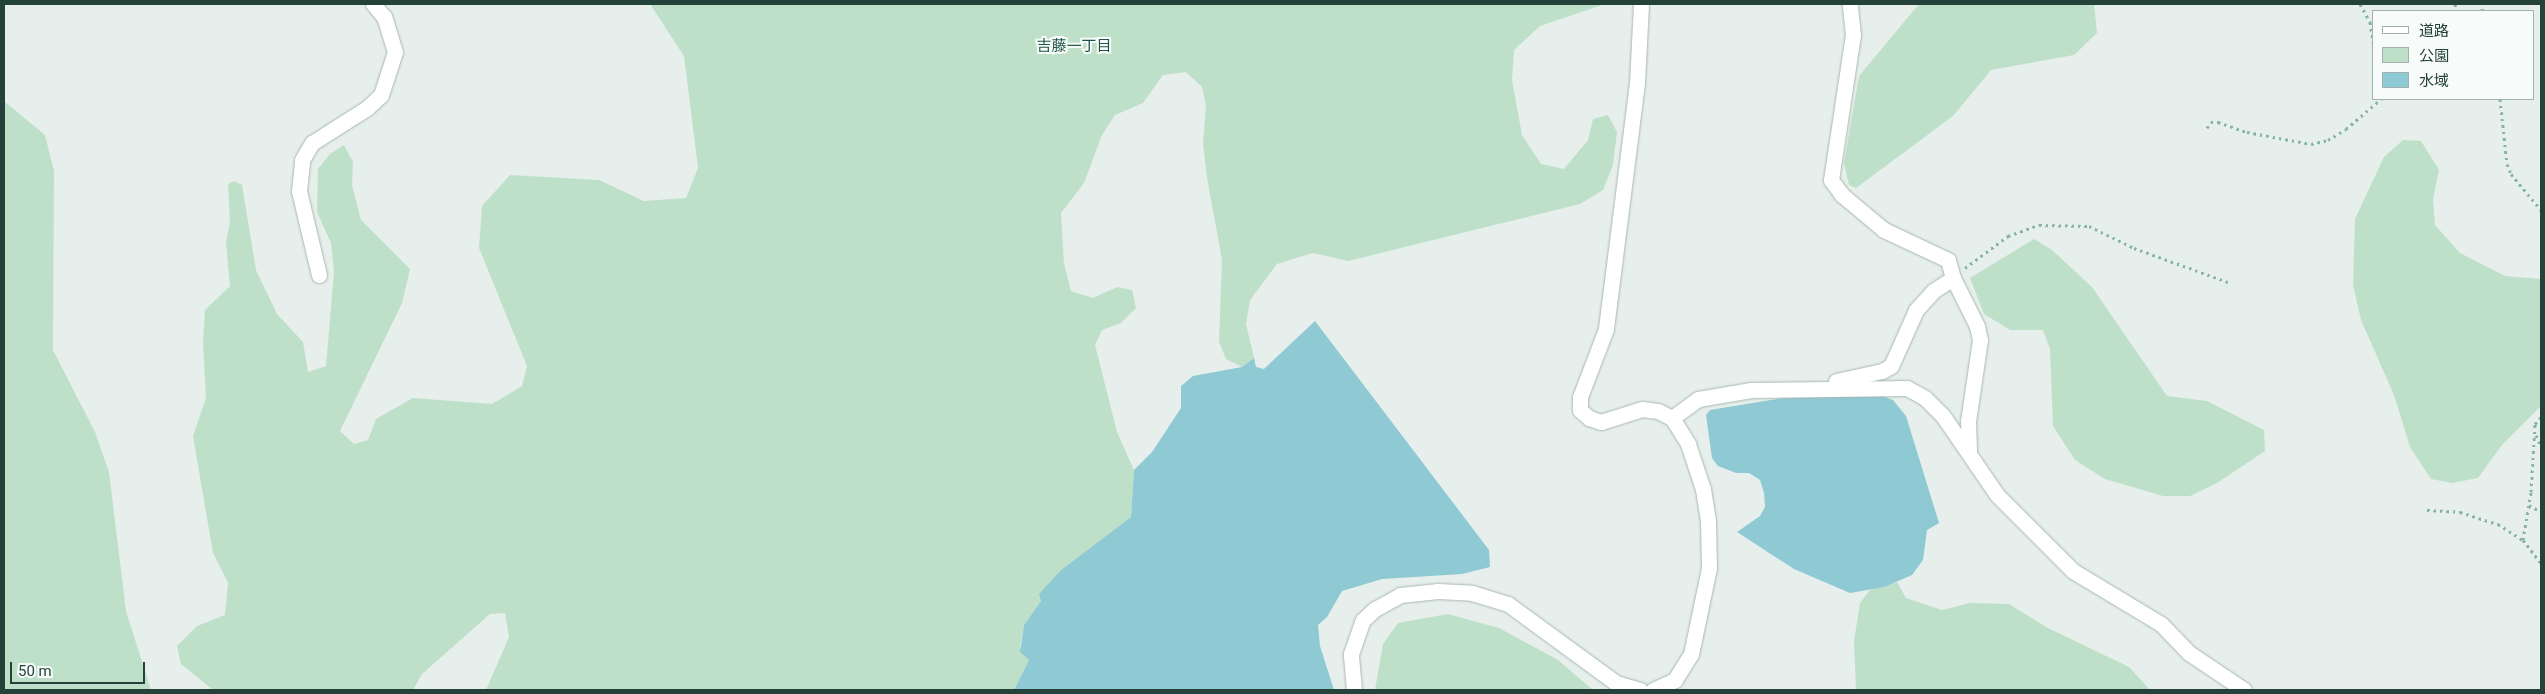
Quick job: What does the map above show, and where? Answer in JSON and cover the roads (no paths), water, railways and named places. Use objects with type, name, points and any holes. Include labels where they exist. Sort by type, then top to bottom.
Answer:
[{"type":"street","points":[[319,275],[299,191],[302,160],[312,143],[367,108],[381,95],[395,52],[384,17],[373,4]]},
{"type":"street","points":[[1641,4],[1637,83],[1615,270],[1606,329],[1580,397],[1580,410],[1589,418],[1601,422],[1642,409],[1658,411],[1672,418],[1688,444],[1703,489],[1708,521],[1708,568],[1691,654],[1675,680],[1653,690]]},
{"type":"street","points":[[1850,4],[1853,35],[1831,180],[1842,195],[1884,230],[1948,260],[1953,278],[1977,326],[1980,340],[1968,421],[1969,451]]},
{"type":"street","points":[[1828,388],[1836,382],[1882,371],[1891,366],[1916,310],[1934,290],[1953,278]]},
{"type":"street","points":[[1672,418],[1698,399],[1750,390],[1907,388],[1925,398],[1943,416],[1969,451],[1997,495],[2072,571],[2161,624],[2189,654],[2244,690]]},
{"type":"street","points":[[1354,690],[1351,654],[1363,620],[1375,609],[1400,595],[1438,591],[1472,593],[1508,604],[1537,622],[1616,682],[1640,690]]},
{"type":"water","points":[[1315,321],[1489,550],[1490,567],[1462,574],[1382,579],[1342,591],[1327,617],[1318,625],[1320,646],[1334,690],[1014,690],[1029,660],[1020,652],[1024,625],[1041,601],[1039,594],[1061,570],[1131,517],[1134,470],[1152,452],[1181,408],[1181,386],[1193,376],[1242,367],[1254,358],[1256,367],[1264,369]]},
{"type":"water","points":[[1882,396],[1893,400],[1906,416],[1939,523],[1927,530],[1923,560],[1912,575],[1884,587],[1850,593],[1794,569],[1737,532],[1760,516],[1765,507],[1764,493],[1760,480],[1749,473],[1736,473],[1718,466],[1712,458],[1706,415],[1710,410],[1783,398]]},
{"type":"district","name":"吉藤一丁目","points":[[1074,47]]}]
